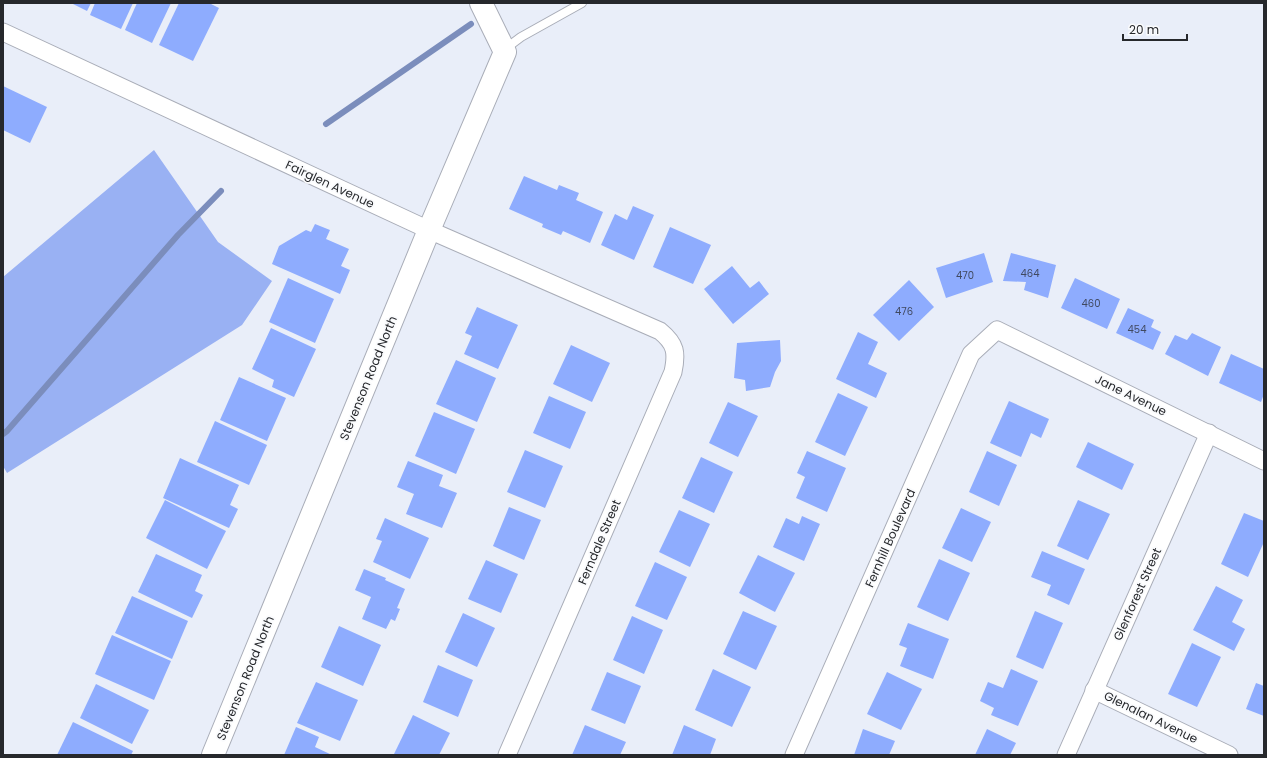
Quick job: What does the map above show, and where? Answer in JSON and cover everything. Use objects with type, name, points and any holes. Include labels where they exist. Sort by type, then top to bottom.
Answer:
[{"type":"street","points":[[481,3],[505,52]]},
{"type":"street","name":"Fairglen Avenue","points":[[3,32],[429,230],[660,331]]},
{"type":"street","name":"Stevenson Road North","points":[[213,755],[429,230],[505,52]]},
{"type":"street","name":"Jane Avenue","points":[[997,330],[1264,461]]},
{"type":"street","name":"Fernhill Boulevard","points":[[794,755],[971,354],[997,330]]},
{"type":"street","name":"Ferndale Street","points":[[507,755],[672,372],[676,357],[673,346],[667,337],[660,331]]},
{"type":"street","name":"Glenforest Street","points":[[1066,755],[1209,433]]},
{"type":"street","name":"Glenalan Avenue","points":[[1094,690],[1229,755]]},
{"type":"lane","points":[[505,52],[521,37],[582,3]]},
{"type":"shaded area","points":[[154,150],[218,242],[272,281],[242,325],[7,473],[3,466],[3,277]]},
{"type":"building","points":[[71,3],[91,3],[87,11]]},
{"type":"building","points":[[95,3],[133,3],[121,29],[90,15]]},
{"type":"building","points":[[137,3],[171,3],[152,43],[125,30]]},
{"type":"building","points":[[179,3],[209,3],[219,8],[193,61],[159,45]]},
{"type":"building","points":[[3,86],[47,107],[30,143],[3,130]]},
{"type":"building","points":[[524,176],[557,190],[559,185],[579,193],[576,200],[603,212],[590,243],[563,231],[561,235],[542,227],[543,224],[509,209]]},
{"type":"building","points":[[633,206],[654,215],[634,260],[601,245],[615,214],[627,220]]},
{"type":"building","points":[[315,224],[330,230],[326,239],[349,249],[341,266],[350,270],[340,294],[272,264],[279,246],[306,230],[311,232]]},
{"type":"building","points":[[670,227],[711,245],[693,284],[653,267]]},
{"type":"building","points":[[984,253],[993,282],[946,298],[936,268]]},
{"type":"building","points":[[1011,253],[1056,265],[1048,298],[1024,290],[1026,282],[1003,281]]},
{"type":"building","points":[[732,266],[750,288],[759,281],[769,294],[733,324],[704,289]]},
{"type":"building","points":[[288,278],[334,299],[315,343],[269,322]]},
{"type":"building","points":[[1075,278],[1120,299],[1107,329],[1061,308]]},
{"type":"building","points":[[909,280],[934,307],[899,341],[873,315]]},
{"type":"building","points":[[477,307],[518,325],[498,369],[464,354],[472,336],[465,333]]},
{"type":"building","points":[[1128,308],[1154,320],[1151,327],[1161,332],[1153,350],[1116,333]]},
{"type":"building","points":[[271,328],[316,349],[294,397],[272,387],[274,380],[252,369]]},
{"type":"building","points":[[858,332],[878,342],[868,364],[887,373],[876,398],[836,379]]},
{"type":"building","points":[[1192,333],[1221,347],[1208,376],[1165,354],[1175,335],[1187,340]]},
{"type":"building","points":[[780,340],[781,361],[775,372],[770,387],[746,391],[745,380],[734,378],[737,343]]},
{"type":"building","points":[[571,345],[610,363],[592,402],[553,384]]},
{"type":"building","points":[[1231,354],[1264,369],[1264,394],[1261,402],[1219,383]]},
{"type":"building","points":[[456,360],[496,378],[477,422],[436,404]]},
{"type":"building","points":[[239,377],[286,398],[267,441],[220,420]]},
{"type":"building","points":[[838,393],[868,407],[845,456],[815,442]]},
{"type":"building","points":[[549,396],[586,412],[570,449],[533,433]]},
{"type":"building","points":[[1009,401],[1049,419],[1041,438],[1031,433],[1021,457],[990,443]]},
{"type":"building","points":[[728,402],[758,416],[738,457],[709,443]]},
{"type":"building","points":[[434,412],[475,429],[456,474],[415,456]]},
{"type":"building","points":[[215,421],[267,445],[249,485],[197,462]]},
{"type":"building","points":[[1088,442],[1134,464],[1122,490],[1076,467]]},
{"type":"building","points":[[525,450],[563,466],[545,508],[507,492]]},
{"type":"building","points":[[807,451],[846,468],[827,512],[796,498],[805,477],[797,473]]},
{"type":"building","points":[[987,451],[1017,465],[999,506],[969,492]]},
{"type":"building","points":[[701,457],[733,472],[714,513],[682,498]]},
{"type":"building","points":[[180,458],[239,485],[230,505],[238,509],[229,528],[163,498]]},
{"type":"building","points":[[408,461],[443,475],[439,486],[457,493],[442,528],[406,514],[414,494],[397,487]]},
{"type":"building","points":[[165,500],[226,531],[207,569],[146,538]]},
{"type":"building","points":[[1078,500],[1110,514],[1088,560],[1057,546]]},
{"type":"building","points":[[509,507],[541,520],[524,560],[493,546]]},
{"type":"building","points":[[961,508],[991,522],[972,562],[942,548]]},
{"type":"building","points":[[679,510],[710,524],[690,567],[659,552]]},
{"type":"building","points":[[1244,513],[1264,521],[1264,542],[1248,577],[1221,564]]},
{"type":"building","points":[[802,516],[820,524],[804,561],[773,547],[786,518],[799,524]]},
{"type":"building","points":[[385,518],[429,538],[410,579],[373,562],[382,541],[376,539]]},
{"type":"building","points":[[1042,551],[1085,569],[1069,605],[1047,595],[1051,585],[1031,577]]},
{"type":"building","points":[[156,554],[202,575],[195,591],[203,595],[192,618],[138,592]]},
{"type":"building","points":[[758,555],[795,573],[775,612],[739,593]]},
{"type":"building","points":[[939,559],[970,573],[948,621],[917,607]]},
{"type":"building","points":[[486,560],[518,574],[501,613],[468,599]]},
{"type":"building","points":[[655,562],[687,577],[667,620],[635,606]]},
{"type":"building","points":[[364,569],[386,578],[385,580],[405,589],[397,608],[400,609],[395,621],[391,619],[386,629],[362,619],[371,597],[355,590]]},
{"type":"building","points":[[1216,586],[1243,600],[1232,622],[1245,629],[1234,651],[1193,630]]},
{"type":"building","points":[[132,596],[188,621],[172,659],[115,633]]},
{"type":"building","points":[[743,611],[777,626],[756,670],[723,654]]},
{"type":"building","points":[[1035,611],[1063,623],[1043,669],[1016,657]]},
{"type":"building","points":[[463,613],[495,628],[477,667],[445,652]]},
{"type":"building","points":[[632,616],[663,630],[644,674],[613,660]]},
{"type":"building","points":[[908,623],[949,639],[933,679],[900,666],[907,648],[899,645]]},
{"type":"building","points":[[339,626],[381,645],[363,686],[321,667]]},
{"type":"building","points":[[112,635],[171,661],[154,700],[95,674]]},
{"type":"building","points":[[1192,643],[1221,657],[1197,707],[1168,694]]},
{"type":"building","points":[[438,665],[473,680],[458,717],[423,702]]},
{"type":"building","points":[[713,669],[751,687],[732,727],[695,710]]},
{"type":"building","points":[[1011,669],[1038,681],[1018,726],[991,715],[994,708],[980,701],[988,682],[1003,688]]},
{"type":"building","points":[[607,672],[641,686],[625,724],[591,710]]},
{"type":"building","points":[[887,672],[922,689],[901,730],[867,714]]},
{"type":"building","points":[[316,682],[358,700],[340,741],[297,723]]},
{"type":"building","points":[[1256,683],[1264,686],[1264,716],[1246,709]]},
{"type":"building","points":[[96,684],[149,710],[132,744],[80,718]]},
{"type":"building","points":[[413,715],[450,733],[439,755],[394,754]]},
{"type":"building","points":[[73,722],[133,751],[131,755],[57,755]]},
{"type":"building","points":[[585,725],[626,742],[620,755],[572,755]]},
{"type":"building","points":[[684,725],[716,739],[710,755],[672,755]]},
{"type":"building","points":[[296,727],[319,737],[315,747],[332,755],[284,755]]},
{"type":"building","points":[[863,729],[895,741],[889,755],[854,755]]},
{"type":"building","points":[[987,729],[1016,743],[1010,755],[975,755]]},
{"type":"waterway","points":[[326,124],[471,24]]},
{"type":"waterway","points":[[3,434],[178,235],[221,191]]}]
